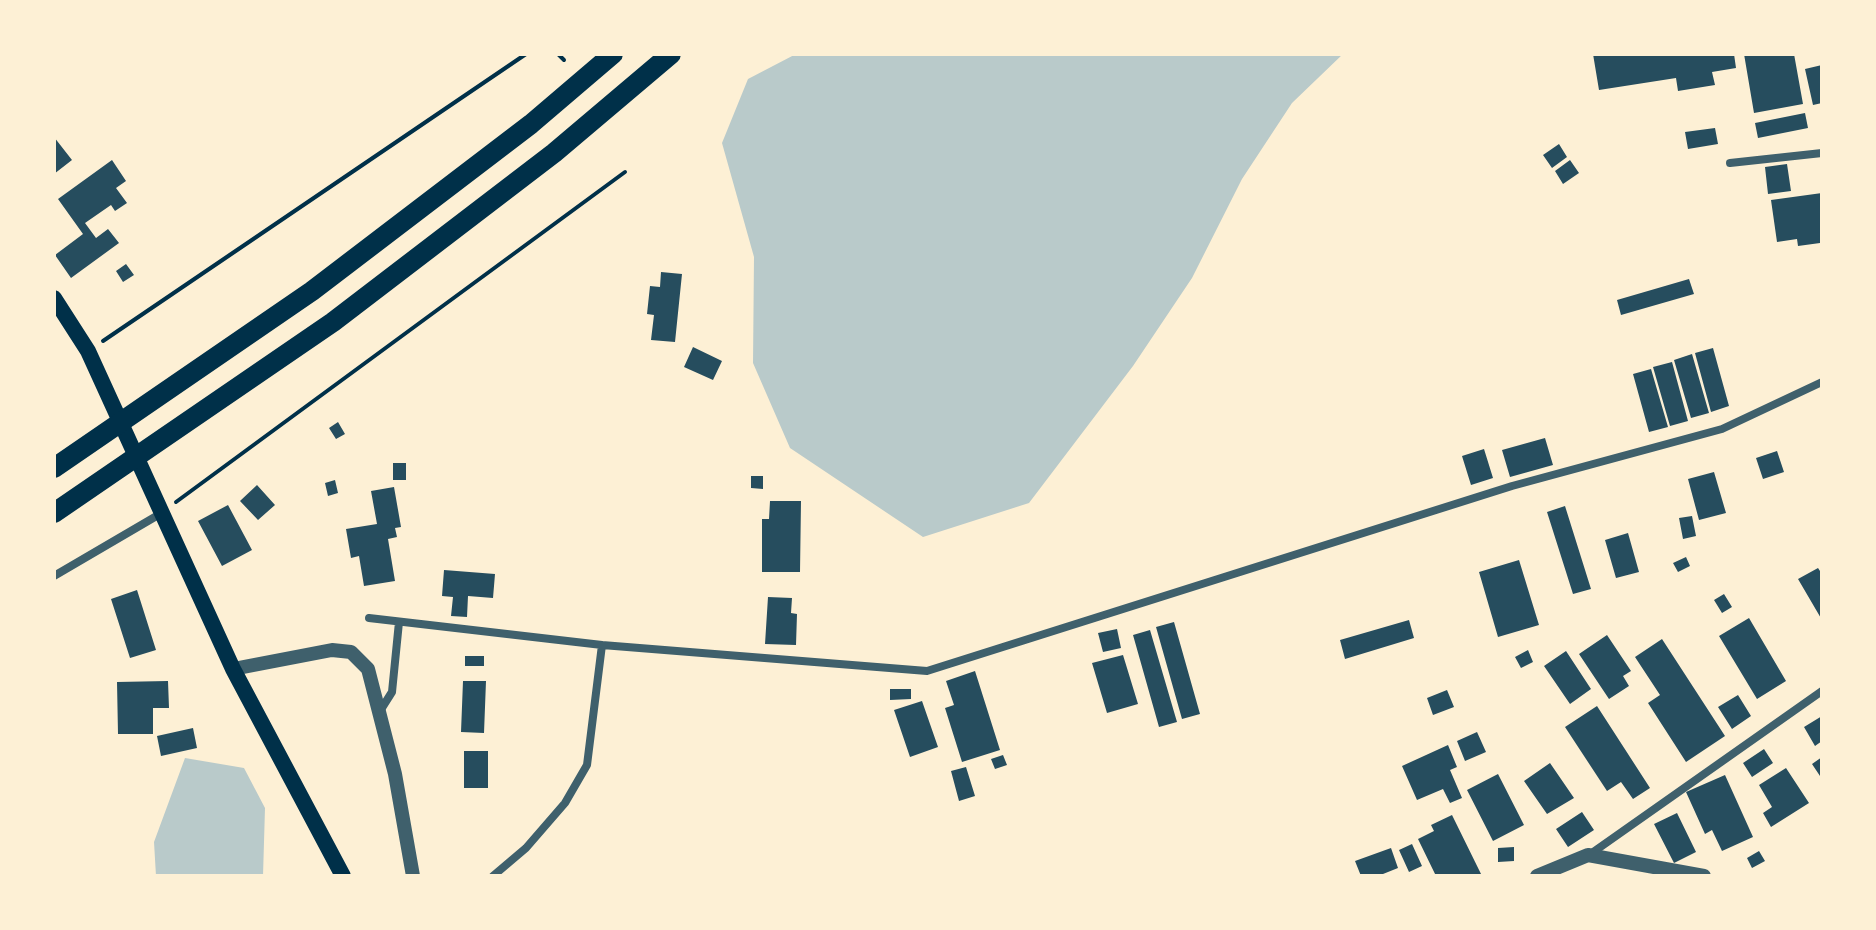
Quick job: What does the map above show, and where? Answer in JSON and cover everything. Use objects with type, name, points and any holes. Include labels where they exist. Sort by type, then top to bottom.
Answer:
[{"type":"highway","points":[[54,468],[163,396],[361,254],[531,124],[613,54]]},
{"type":"highway","points":[[54,513],[179,431],[333,322],[554,153],[671,54]]},
{"type":"main road","points":[[54,298],[88,351],[233,669],[343,876]]},
{"type":"street","points":[[1730,163],[1822,153]]},
{"type":"street","points":[[369,618],[602,645],[927,671],[1512,486],[1722,429],[1822,382]]},
{"type":"street","points":[[54,576],[160,514]]},
{"type":"street","points":[[380,711],[392,692],[399,622]]},
{"type":"street","points":[[493,876],[526,848],[565,803],[587,765],[602,645]]},
{"type":"street","points":[[233,669],[332,650],[351,652],[368,669],[380,711],[413,876]]},
{"type":"street","points":[[1537,876],[1588,855],[1822,691]]},
{"type":"street","points":[[1588,855],[1704,876]]},
{"type":"path","points":[[88,351],[526,54]]},
{"type":"path","points":[[558,54],[564,60]]},
{"type":"path","points":[[160,514],[625,172]]},
{"type":"shaded area","points":[[796,54],[1343,54],[1292,103],[1242,179],[1192,278],[1133,366],[1029,503],[923,537],[790,448],[753,363],[754,257],[722,143],[748,79]]},
{"type":"shaded area","points":[[185,758],[244,768],[265,808],[263,876],[156,876],[154,842]]},
{"type":"building","points":[[1593,54],[1734,54],[1736,68],[1712,72],[1715,85],[1678,91],[1676,78],[1599,90]]},
{"type":"building","points":[[1744,54],[1794,54],[1803,104],[1754,113]]},
{"type":"building","points":[[1822,65],[1822,103],[1813,105],[1805,69]]},
{"type":"building","points":[[1805,113],[1808,128],[1758,138],[1755,123]]},
{"type":"building","points":[[1715,128],[1718,144],[1688,149],[1685,132]]},
{"type":"building","points":[[54,137],[72,160],[54,174]]},
{"type":"building","points":[[1559,144],[1567,157],[1552,168],[1543,155]]},
{"type":"building","points":[[112,160],[126,181],[116,188],[127,203],[115,211],[111,205],[85,223],[96,238],[108,229],[119,243],[71,278],[55,255],[83,234],[58,199]]},
{"type":"building","points":[[1570,160],[1579,173],[1563,184],[1555,171]]},
{"type":"building","points":[[1787,164],[1791,191],[1768,194],[1765,167]]},
{"type":"building","points":[[1822,193],[1820,243],[1798,246],[1797,239],[1777,242],[1771,200]]},
{"type":"building","points":[[126,264],[134,275],[123,282],[116,271]]},
{"type":"building","points":[[661,272],[682,274],[675,342],[651,340],[654,315],[647,314],[650,286],[660,287]]},
{"type":"building","points":[[1689,279],[1694,294],[1621,315],[1617,300]]},
{"type":"building","points":[[693,347],[722,361],[713,380],[684,367]]},
{"type":"building","points":[[1713,348],[1729,406],[1711,412],[1695,353]]},
{"type":"building","points":[[1692,354],[1709,413],[1691,418],[1674,360]]},
{"type":"building","points":[[1672,362],[1688,421],[1670,426],[1653,367]]},
{"type":"building","points":[[1651,369],[1668,427],[1649,432],[1633,374]]},
{"type":"building","points":[[338,422],[345,434],[336,439],[329,428]]},
{"type":"building","points":[[1545,438],[1553,465],[1510,477],[1502,450]]},
{"type":"building","points":[[1484,449],[1493,478],[1471,485],[1462,456]]},
{"type":"building","points":[[1777,451],[1784,472],[1763,479],[1756,458]]},
{"type":"building","points":[[393,463],[406,463],[406,480],[393,480]]},
{"type":"building","points":[[1714,472],[1726,513],[1699,520],[1688,479]]},
{"type":"building","points":[[751,476],[763,476],[763,489],[751,488]]},
{"type":"building","points":[[335,480],[338,493],[328,496],[325,483]]},
{"type":"building","points":[[257,485],[275,505],[258,520],[240,501]]},
{"type":"building","points":[[394,487],[401,527],[395,528],[397,537],[388,539],[395,581],[364,586],[359,556],[351,558],[346,529],[377,524],[371,491]]},
{"type":"building","points":[[770,501],[801,501],[800,572],[762,572],[762,519],[769,519]]},
{"type":"building","points":[[228,505],[252,550],[222,566],[198,521]]},
{"type":"building","points":[[1565,506],[1591,589],[1573,594],[1547,512]]},
{"type":"building","points":[[1692,516],[1696,536],[1683,539],[1679,518]]},
{"type":"building","points":[[1628,533],[1639,572],[1616,578],[1605,540]]},
{"type":"building","points":[[1686,557],[1690,566],[1678,572],[1673,563]]},
{"type":"building","points":[[1519,560],[1539,625],[1498,637],[1479,572]]},
{"type":"building","points":[[1818,568],[1822,574],[1822,620],[1798,579]]},
{"type":"building","points":[[444,570],[495,574],[493,598],[468,596],[467,617],[451,616],[453,597],[442,596]]},
{"type":"building","points":[[137,590],[156,650],[130,658],[111,599]]},
{"type":"building","points":[[1724,594],[1732,607],[1722,613],[1714,600]]},
{"type":"building","points":[[768,597],[792,598],[791,613],[797,614],[796,645],[765,644]]},
{"type":"building","points":[[1749,618],[1786,681],[1757,699],[1719,636]]},
{"type":"building","points":[[1409,620],[1414,638],[1345,659],[1340,640]]},
{"type":"building","points":[[1174,622],[1200,714],[1182,719],[1156,627]]},
{"type":"building","points":[[1117,629],[1121,648],[1103,652],[1098,633]]},
{"type":"building","points":[[1150,630],[1177,722],[1159,727],[1133,635]]},
{"type":"building","points":[[1607,635],[1631,671],[1623,676],[1629,686],[1609,699],[1579,654]]},
{"type":"building","points":[[1662,639],[1725,736],[1686,762],[1648,703],[1660,695],[1635,657]]},
{"type":"building","points":[[1528,650],[1533,662],[1521,668],[1515,657]]},
{"type":"building","points":[[1566,651],[1591,689],[1570,704],[1544,666]]},
{"type":"building","points":[[1123,655],[1138,704],[1107,713],[1092,663]]},
{"type":"building","points":[[465,656],[484,656],[484,666],[465,666]]},
{"type":"building","points":[[975,671],[1000,750],[962,762],[945,708],[954,705],[946,681]]},
{"type":"building","points":[[168,681],[169,708],[153,708],[153,734],[118,734],[117,682]]},
{"type":"building","points":[[463,681],[486,681],[484,733],[461,732]]},
{"type":"building","points":[[890,689],[911,689],[911,699],[890,700]]},
{"type":"building","points":[[1447,690],[1454,707],[1433,715],[1427,698]]},
{"type":"building","points":[[1738,695],[1751,716],[1732,729],[1718,707]]},
{"type":"building","points":[[922,701],[938,747],[910,757],[894,710]]},
{"type":"building","points":[[1597,706],[1650,788],[1633,799],[1621,782],[1607,791],[1565,727]]},
{"type":"building","points":[[1822,716],[1822,741],[1815,746],[1804,727]]},
{"type":"building","points":[[193,728],[197,748],[161,756],[157,736]]},
{"type":"building","points":[[1477,732],[1486,752],[1465,761],[1457,741]]},
{"type":"building","points":[[1448,745],[1457,767],[1450,770],[1462,798],[1450,803],[1443,789],[1417,800],[1402,766]]},
{"type":"building","points":[[1764,749],[1773,763],[1752,777],[1743,763]]},
{"type":"building","points":[[464,751],[488,751],[488,788],[464,788]]},
{"type":"building","points":[[1003,755],[1007,765],[995,769],[991,759]]},
{"type":"building","points":[[1822,757],[1822,779],[1812,764]]},
{"type":"building","points":[[1550,763],[1574,798],[1547,814],[1524,781]]},
{"type":"building","points":[[966,767],[975,796],[959,801],[951,771]]},
{"type":"building","points":[[1786,768],[1809,803],[1771,827],[1763,813],[1772,807],[1759,785]]},
{"type":"building","points":[[1498,774],[1524,825],[1493,841],[1467,790]]},
{"type":"building","points":[[1725,775],[1753,837],[1722,851],[1712,830],[1705,834],[1686,792]]},
{"type":"building","points":[[1582,812],[1594,830],[1568,847],[1556,829]]},
{"type":"building","points":[[1677,813],[1696,852],[1674,863],[1654,824]]},
{"type":"building","points":[[1452,815],[1482,876],[1436,876],[1418,839],[1434,831],[1431,825]]},
{"type":"building","points":[[1412,844],[1422,866],[1409,872],[1399,850]]},
{"type":"building","points":[[1514,847],[1514,861],[1498,862],[1498,848]]},
{"type":"building","points":[[1391,848],[1398,868],[1378,876],[1361,876],[1355,861]]},
{"type":"building","points":[[1759,851],[1765,861],[1752,868],[1747,858]]}]
